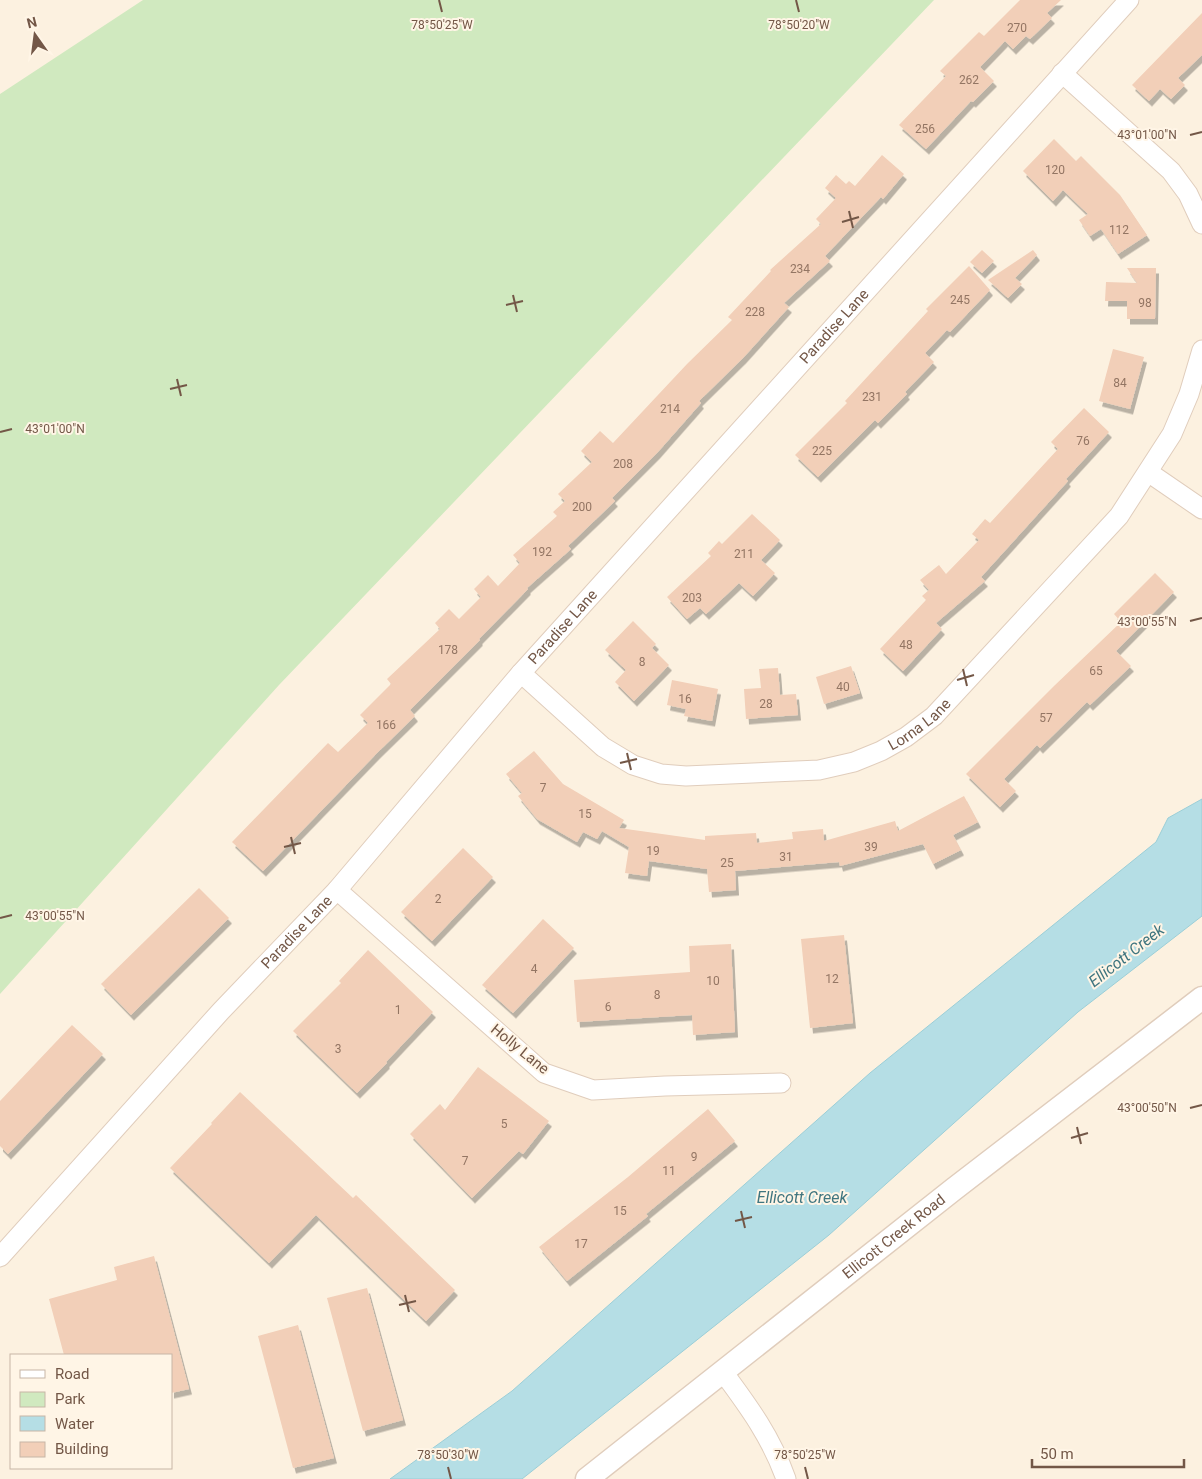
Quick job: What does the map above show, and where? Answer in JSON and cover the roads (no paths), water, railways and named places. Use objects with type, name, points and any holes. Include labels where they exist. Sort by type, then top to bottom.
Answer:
[{"type":"street","name":"Paradise Lane","points":[[0,1257],[221,1012],[337,890],[521,672],[1129,0]]},
{"type":"street","points":[[1062,74],[1171,171],[1188,194],[1202,224]]},
{"type":"street","name":"Lorna Lane","points":[[521,672],[603,747],[633,764],[661,774],[686,776],[819,770],[854,762],[881,751],[906,737],[934,716],[1119,516],[1172,434],[1189,394],[1202,350]]},
{"type":"street","points":[[1148,472],[1202,509]]},
{"type":"street","name":"Holly Lane","points":[[337,890],[544,1073],[593,1090],[781,1083]]},
{"type":"street","name":"Ellicott Creek Road","points":[[588,1479],[962,1183],[1202,998]]},
{"type":"street","points":[[723,1372],[756,1416],[772,1446],[786,1479]]},
{"type":"water","name":"Ellicott Creek","points":[[1202,799],[1202,916],[1078,1012],[829,1235],[522,1479],[390,1479],[512,1391],[870,1073],[1156,842],[1168,818]]}]
